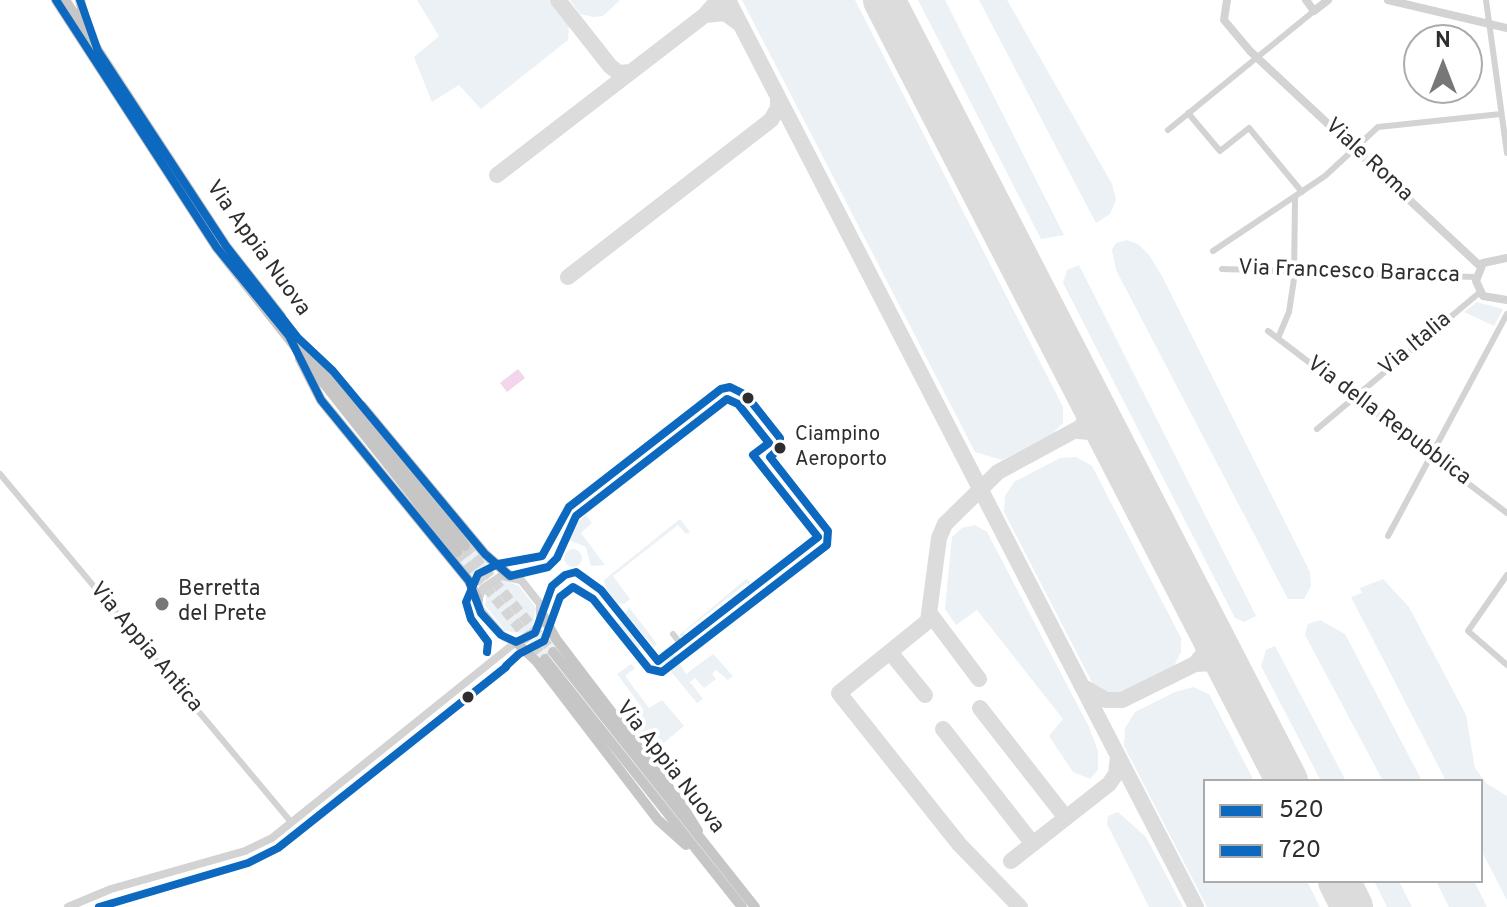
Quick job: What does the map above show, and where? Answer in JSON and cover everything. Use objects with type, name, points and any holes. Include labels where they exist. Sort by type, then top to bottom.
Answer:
[{"type":"main road","name":"Via Appia Nuova","points":[[56,0],[217,248],[293,337]]},
{"type":"main road","name":"Via Appia Nuova","points":[[65,0],[226,246],[293,337],[461,549]]},
{"type":"main road","points":[[80,0],[98,51]]},
{"type":"main road","points":[[293,337],[333,371],[485,554],[510,576]]},
{"type":"main road","points":[[293,337],[321,400],[469,581],[478,600]]},
{"type":"main road","points":[[542,614],[556,639],[682,804],[704,854]]},
{"type":"main road","points":[[516,642],[537,662],[659,821],[704,854]]},
{"type":"main road","name":"Via Appia Nuova","points":[[549,655],[742,907]]},
{"type":"main road","name":"Via Appia Nuova","points":[[704,854],[755,907]]},
{"type":"street","name":"Viale Roma","points":[[1227,0],[1224,20],[1255,56],[1480,266]]},
{"type":"street","points":[[1306,0],[1314,11]]},
{"type":"street","points":[[1168,130],[1255,56],[1328,0]]},
{"type":"street","points":[[1388,0],[1507,28]]},
{"type":"street","points":[[1486,0],[1507,153]]},
{"type":"street","points":[[1188,113],[1220,151],[1249,128],[1302,192]]},
{"type":"street","points":[[1213,251],[1325,176],[1378,127],[1501,114]]},
{"type":"street","points":[[1278,338],[1289,312],[1294,272],[1295,198]]},
{"type":"street","points":[[1507,258],[1491,259],[1480,266],[1476,277],[1479,293],[1491,299],[1507,300]]},
{"type":"street","name":"Via Francesco Baracca","points":[[1222,269],[1476,277]]},
{"type":"street","name":"Via Italia","points":[[1317,429],[1479,293]]},
{"type":"street","points":[[1388,536],[1507,314]]},
{"type":"street","name":"Via della Repubblica","points":[[1268,331],[1507,513]]},
{"type":"street","name":"Via Appia Antica","points":[[0,474],[291,822]]},
{"type":"street","points":[[1507,575],[1468,631],[1507,665]]},
{"type":"street","points":[[68,907],[111,889],[245,851],[272,838],[516,642],[535,633],[542,614],[531,590],[510,576],[490,580],[478,600],[484,617],[498,632],[516,642]]},
{"type":"street","points":[[498,632],[502,646],[498,658]]},
{"type":"street","points":[[673,634],[680,643]]},
{"type":"shaded area","points":[[417,0],[549,0],[569,25],[568,40],[481,109],[459,85],[432,102],[414,57],[439,36]]},
{"type":"shaded area","points":[[570,0],[620,0],[603,16],[594,17],[580,14]]},
{"type":"shaded area","points":[[742,0],[855,0],[1063,407],[1063,423],[1052,434],[1002,460],[975,452]]},
{"type":"shaded area","points":[[918,0],[945,0],[1064,235],[1041,239]]},
{"type":"shaded area","points":[[979,0],[1007,0],[1112,184],[1116,200],[1110,214],[1096,223]]},
{"type":"shaded area","points":[[1127,240],[1138,244],[1149,255],[1162,276],[1310,572],[1311,586],[1304,599],[1288,599],[1116,270],[1112,250],[1116,243]]},
{"type":"shaded area","points":[[1079,265],[1256,616],[1244,622],[1235,618],[1063,283],[1067,270]]},
{"type":"shaded area","points":[[1477,302],[1503,309],[1494,326],[1464,312]]},
{"type":"shaded area","points":[[518,369],[525,378],[507,392],[500,383]]},
{"type":"shaded area","points":[[1076,457],[1092,466],[1181,638],[1181,652],[1174,666],[1127,692],[1109,693],[1094,686],[1004,512],[1005,496],[1014,482],[1060,458]]},
{"type":"shaded area","points":[[586,515],[592,523],[581,533],[605,565],[591,566],[586,547],[569,540],[574,525]]},
{"type":"shaded area","points":[[680,519],[690,532],[686,534],[678,525],[613,576],[630,599],[624,604],[617,603],[606,589],[604,580]]},
{"type":"shaded area","points":[[975,525],[987,532],[1089,727],[1098,751],[1098,770],[1090,779],[1073,772],[1049,736],[1063,719],[977,610],[956,625],[945,609],[952,537],[962,528]]},
{"type":"shaded area","points":[[469,542],[494,569],[477,584],[454,555]]},
{"type":"shaded area","points":[[569,549],[577,549],[582,558],[580,565],[569,567],[564,562],[564,554]]},
{"type":"shaded area","points":[[746,579],[750,581],[749,585],[747,583],[684,632],[685,636],[678,636]]},
{"type":"shaded area","points":[[1383,579],[1409,607],[1466,715],[1475,768],[1486,783],[1507,796],[1507,900],[1483,854],[1483,779],[1445,779],[1351,597],[1362,593],[1360,588]]},
{"type":"shaded area","points":[[503,580],[519,586],[536,608],[533,626],[523,633],[505,631],[485,605],[488,588]]},
{"type":"shaded area","points":[[629,607],[657,644],[654,647],[625,614]]},
{"type":"shaded area","points":[[1320,620],[1345,634],[1421,779],[1382,779],[1305,635],[1308,624]]},
{"type":"shaded area","points":[[621,622],[640,647],[634,652],[615,626]]},
{"type":"shaded area","points":[[544,630],[556,647],[541,660],[527,645]]},
{"type":"shaded area","points":[[1275,646],[1345,779],[1320,779],[1261,666],[1266,650]]},
{"type":"shaded area","points":[[674,654],[686,674],[713,654],[733,676],[728,680],[716,670],[712,674],[716,679],[704,688],[695,678],[690,682],[703,699],[697,703],[664,663]]},
{"type":"shaded area","points":[[631,664],[635,668],[625,676],[649,708],[662,700],[684,726],[654,751],[628,720],[643,709],[617,674]]},
{"type":"shaded area","points":[[1193,687],[1209,694],[1253,779],[1203,779],[1203,883],[1308,883],[1320,907],[1207,907],[1124,746],[1125,728],[1135,712],[1175,692]]},
{"type":"shaded area","points":[[1118,812],[1146,837],[1183,907],[1149,907],[1107,824],[1108,816]]},
{"type":"shaded area","points":[[1375,883],[1400,883],[1412,907],[1387,907]]},
{"type":"shaded area","points":[[1437,883],[1475,883],[1487,907],[1449,907]]},
{"type":"taxiway","points":[[558,0],[610,66],[619,73],[631,72]]},
{"type":"taxiway","points":[[718,0],[705,15],[725,13],[740,24]]},
{"type":"taxiway","points":[[728,0],[1196,907]]},
{"type":"taxiway","points":[[497,175],[705,15]]},
{"type":"taxiway","points":[[568,277],[771,120],[778,108],[778,97]]},
{"type":"taxiway","points":[[1020,907],[959,844],[839,693],[928,621],[939,538],[945,524],[998,472],[1081,427],[1089,414],[1086,391]]},
{"type":"taxiway","points":[[1077,431],[1103,433],[1116,449]]},
{"type":"taxiway","points":[[931,615],[979,679]]},
{"type":"taxiway","points":[[1085,688],[1106,700],[1122,700],[1195,664],[1209,647],[1207,626]]},
{"type":"taxiway","points":[[890,652],[925,695]]},
{"type":"taxiway","points":[[1195,664],[1215,663],[1234,677]]},
{"type":"taxiway","points":[[980,708],[1066,818]]},
{"type":"taxiway","points":[[943,729],[1033,844]]},
{"type":"taxiway","points":[[1011,861],[1109,784],[1116,774],[1118,757]]},
{"type":"runway","points":[[884,0],[1286,779]]},
{"type":"runway","points":[[1340,883],[1352,907]]},
{"type":"tunnel","points":[[465,546],[553,652]]},
{"type":"tunnel","points":[[457,552],[545,659]]},
{"type":"transit line","name":"520","points":[[56,0],[217,248],[289,336],[321,400],[469,581],[481,613],[501,635],[516,642],[535,633],[552,586],[565,575],[576,572],[601,590],[658,661],[818,537],[753,455],[769,443],[738,404],[727,399],[576,516],[557,558],[548,567],[510,576],[485,554],[333,371],[298,338],[226,246],[98,51],[80,0]]},
{"type":"transit line","name":"720","points":[[487,652],[488,642],[471,619],[466,602],[478,574],[498,564],[542,556],[569,507],[721,389],[730,387],[746,395],[780,438],[780,448],[770,457],[828,531],[827,545],[662,672],[649,669],[593,599],[573,587],[560,597],[544,641],[519,654],[506,666]]},
{"type":"transit line","name":"720","points":[[99,907],[248,863],[278,848],[506,667]]},
{"type":"place","name":"Ciampino Aeroporto","points":[[780,448]]},
{"type":"place","name":"Berretta del Prete","points":[[162,604]]}]
